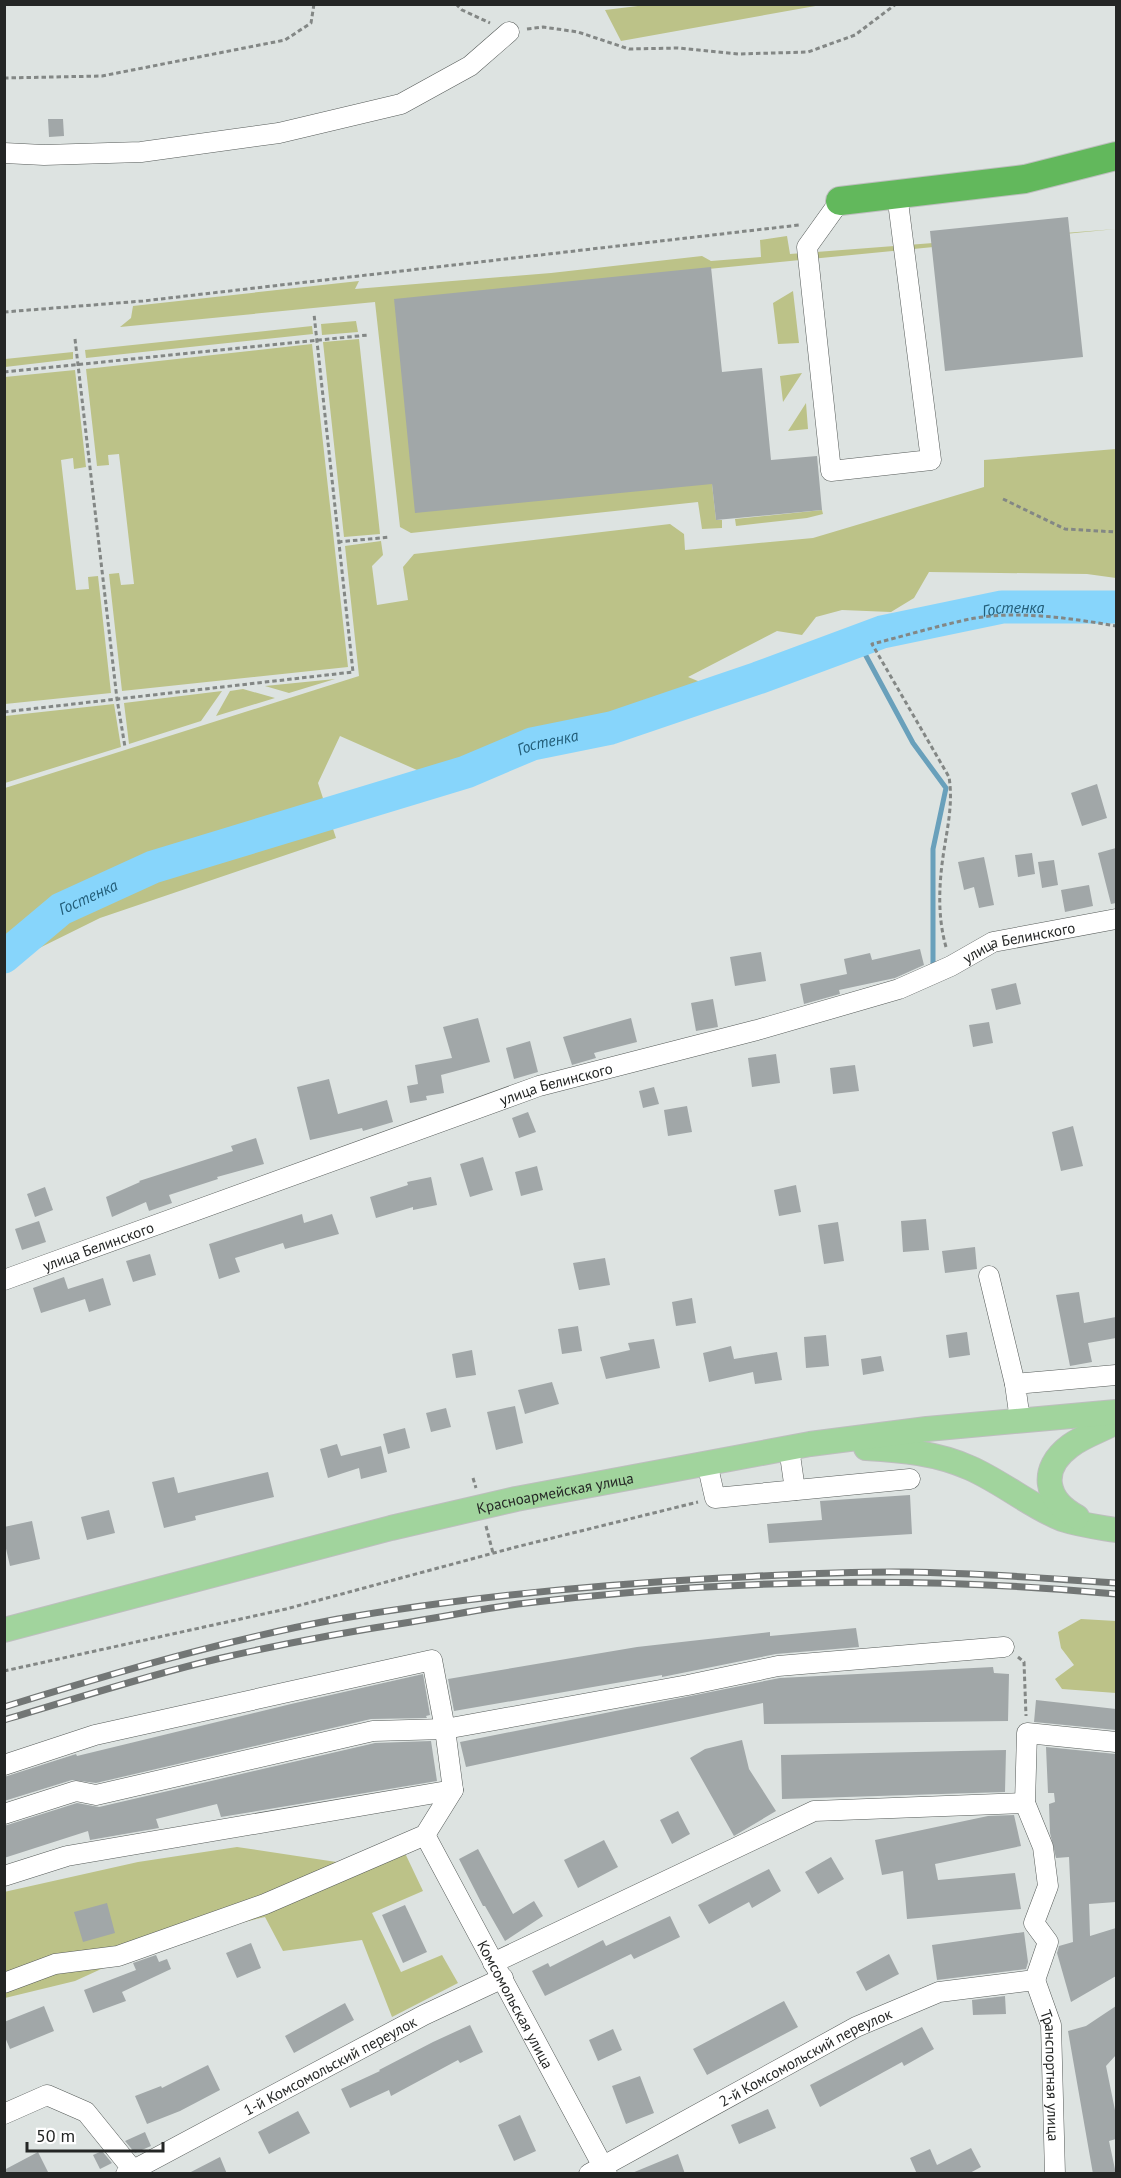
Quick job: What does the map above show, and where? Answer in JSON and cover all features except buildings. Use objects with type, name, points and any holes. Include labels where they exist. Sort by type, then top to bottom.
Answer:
[{"type":"highway","points":[[840,201],[1025,179],[1116,156]]},
{"type":"main road","points":[[1077,1415],[1116,1400]]},
{"type":"main road","name":"Красноармейская улица","points":[[4,1630],[391,1528],[516,1499],[799,1446],[927,1429],[1116,1412]]},
{"type":"main road","points":[[1116,1422],[1071,1444],[1052,1465],[1049,1476],[1050,1488],[1055,1500],[1066,1511],[1082,1520],[1116,1529]]},
{"type":"main road","points":[[799,1446],[893,1449],[932,1455],[968,1467],[1063,1519],[1088,1526],[1116,1529]]},
{"type":"street","points":[[4,153],[44,155],[141,152],[279,133],[401,104],[471,66],[509,32]]},
{"type":"street","points":[[840,201],[807,247],[831,471],[931,460],[897,194]]},
{"type":"street","name":"улица Белинского","points":[[4,1280],[539,1086],[757,1030],[899,989],[951,966],[993,942],[1116,919]]},
{"type":"street","points":[[989,1276],[1015,1384],[1020,1420]]},
{"type":"street","points":[[1015,1384],[1116,1376]]},
{"type":"street","points":[[795,1490],[799,1446]]},
{"type":"street","points":[[707,1463],[715,1498],[910,1479]]},
{"type":"street","points":[[4,1814],[76,1791],[96,1796],[373,1731],[445,1729],[688,1686],[778,1666],[1004,1647]]},
{"type":"street","points":[[4,1766],[95,1735],[432,1660],[445,1729],[453,1790],[425,1835],[265,1904],[118,1956],[55,1964],[4,1983]]},
{"type":"street","points":[[1035,1980],[1048,1942],[1034,1923],[1048,1886],[1043,1847],[1025,1803],[1027,1733],[1116,1742]]},
{"type":"street","points":[[4,1876],[67,1856],[453,1790]]},
{"type":"street","name":"1-й Комсомольский переулок","points":[[130,2172],[424,2015],[498,1971],[814,1811],[1025,1803]]},
{"type":"street","name":"Комсомольская улица","points":[[425,1835],[498,1971],[600,2171]]},
{"type":"street","name":"2-й Комсомольский переулок","points":[[600,2171],[867,2022],[939,1992],[1035,1980]]},
{"type":"street","name":"Транспортная улица","points":[[1035,1980],[1051,2025],[1055,2174]]},
{"type":"street","points":[[4,2114],[47,2095],[68,2103],[86,2112],[130,2172]]},
{"type":"path","points":[[4,78],[102,76],[285,40],[311,23],[314,4]]},
{"type":"path","points":[[456,4],[462,10],[509,32],[543,27],[578,32],[629,49],[678,48],[738,54],[808,52],[855,35],[896,4]]},
{"type":"path","points":[[4,312],[143,301],[806,225]]},
{"type":"path","points":[[4,712],[353,672],[314,314]]},
{"type":"path","points":[[4,372],[368,335]]},
{"type":"path","points":[[75,339],[117,699],[125,747]]},
{"type":"path","points":[[1004,499],[1065,529],[1116,532]]},
{"type":"path","points":[[338,542],[390,537]]},
{"type":"path","points":[[951,966],[941,930],[940,884],[952,796],[949,777],[872,644],[972,619],[1014,615],[1116,626]]},
{"type":"path","points":[[4,1671],[286,1609],[516,1547],[715,1498]]},
{"type":"path","points":[[1004,1647],[1024,1662],[1027,1733]]},
{"type":"green space","points":[[646,5],[821,5],[621,41],[605,10]]},
{"type":"green space","points":[[1116,229],[394,300],[712,484],[716,520],[722,520],[722,528],[702,529],[698,502],[411,533],[400,527],[375,302],[120,327],[131,318],[133,306],[359,281],[355,289],[551,273],[702,256],[711,261],[761,257],[760,240],[787,236],[790,254]]},
{"type":"green space","points":[[793,291],[799,343],[778,344],[773,303]]},
{"type":"green space","points":[[356,321],[358,332],[322,335],[321,324]]},
{"type":"green space","points":[[312,326],[313,334],[86,358],[85,350]]},
{"type":"green space","points":[[359,339],[380,534],[344,537],[323,342]]},
{"type":"green space","points":[[312,344],[348,667],[122,691],[109,574],[119,573],[121,585],[134,584],[119,454],[108,455],[109,465],[97,466],[86,369]]},
{"type":"green space","points":[[73,352],[73,359],[5,367],[5,359]]},
{"type":"green space","points":[[75,370],[86,467],[74,469],[73,458],[61,460],[76,590],[89,589],[88,577],[98,576],[111,693],[5,704],[5,377]]},
{"type":"green space","points":[[802,373],[783,402],[780,376]]},
{"type":"green space","points":[[806,403],[808,429],[788,431]]},
{"type":"green space","points":[[1116,449],[1116,578],[1087,574],[929,572],[914,598],[891,612],[842,610],[816,617],[802,635],[777,631],[688,677],[715,688],[517,745],[426,774],[340,736],[318,783],[336,838],[100,918],[5,965],[5,788],[359,676],[345,546],[381,541],[383,555],[372,566],[377,605],[408,600],[403,567],[414,554],[670,524],[684,534],[685,550],[813,538],[984,487],[984,460]]},
{"type":"green space","points":[[822,510],[823,514],[807,518],[736,526],[735,519]]},
{"type":"green space","points":[[335,679],[289,693],[265,686]]},
{"type":"green space","points":[[243,689],[275,698],[216,716],[230,691]]},
{"type":"green space","points":[[222,691],[201,721],[129,744],[124,703]]},
{"type":"green space","points":[[114,704],[121,747],[5,783],[5,716]]},
{"type":"green space","points":[[1081,1619],[1116,1621],[1116,1693],[1062,1689],[1055,1679],[1074,1665],[1061,1648],[1058,1632]]},
{"type":"green space","points":[[237,1847],[343,1863],[404,1851],[423,1891],[372,1913],[401,1972],[442,1955],[458,1983],[392,2017],[362,1940],[283,1951],[265,1917],[160,1942],[75,1981],[5,1998],[4,1892],[138,1862]]},
{"type":"waterway","name":"Гостенка","points":[[4,957],[61,909],[153,867],[466,772],[532,744],[611,728],[758,678],[882,632],[1002,607],[1116,607]]},
{"type":"waterway","points":[[858,641],[913,743],[946,788],[933,849],[933,963]]},
{"type":"railway","points":[[4,1707],[128,1670],[296,1627],[386,1611],[481,1598],[673,1581],[860,1572],[959,1573],[1116,1583]]},
{"type":"railway","points":[[4,1720],[163,1673],[289,1643],[518,1604],[667,1590],[817,1583],[967,1584],[1116,1594]]}]
